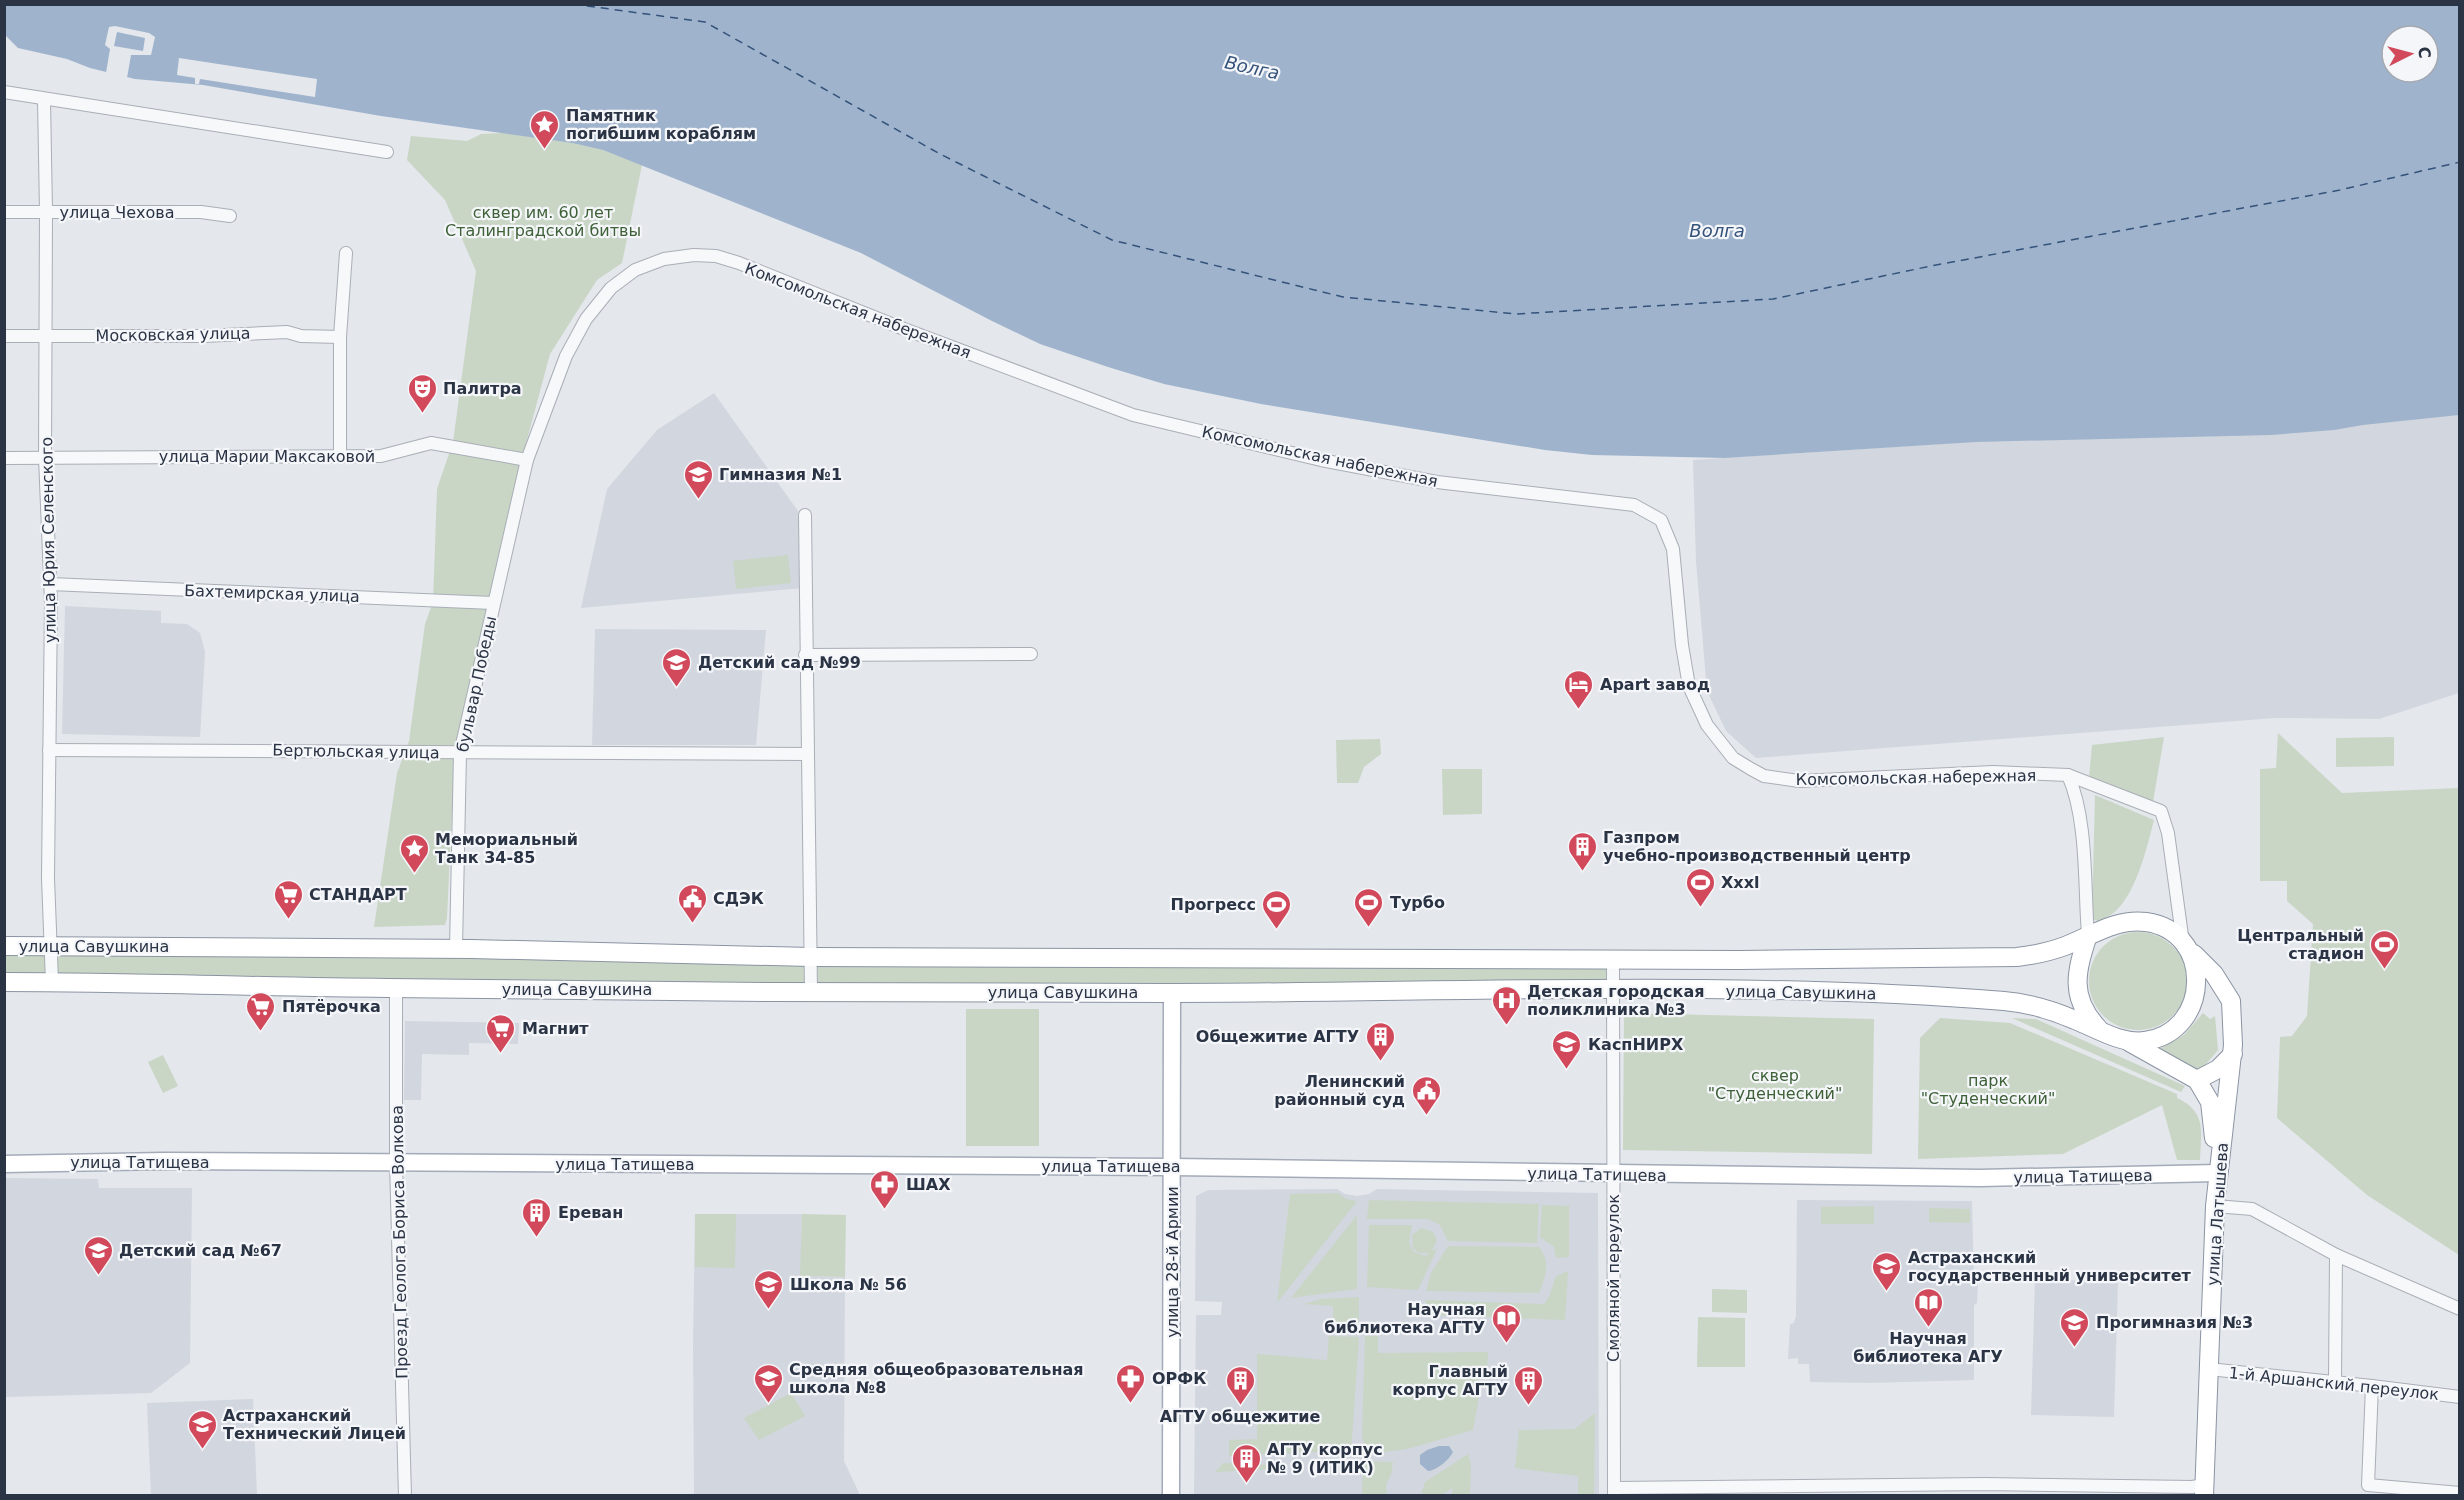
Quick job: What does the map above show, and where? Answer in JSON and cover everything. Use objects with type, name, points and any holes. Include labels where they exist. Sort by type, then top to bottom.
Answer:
[{"type":"highway","name":"улица Савушкина","points":[[4,946],[456,948],[811,957],[1614,959],[2017,957],[2043,953],[2123,922],[2151,922],[2173,932],[2186,946]]},
{"type":"highway","points":[[2088,936],[2078,967],[2078,994],[2084,1011],[2097,1027],[2197,1080],[2218,1070],[2233,1054]]},
{"type":"highway","points":[[2121,1039],[2148,1041],[2165,1035],[2180,1024],[2194,1002],[2197,984],[2197,971],[2186,946]]},
{"type":"highway","name":"улица Латышева","points":[[2186,946],[2214,974],[2232,1001],[2233,1054],[2207,1219],[2198,1491]]},
{"type":"highway","name":"улица Савушкина","points":[[4,982],[396,988],[1172,993],[1613,989],[1853,992],[2014,1001],[2067,1016],[2121,1039]]},
{"type":"highway","name":"улица Латышева","points":[[2197,1080],[2210,1102],[2215,1133],[2215,1206],[2209,1369],[2198,1491]]},
{"type":"main road","name":"улица 28-й Армии","points":[[1171,1496],[1172,993]]},
{"type":"main road","name":"улица Татищева","points":[[4,1164],[154,1161],[1172,1167],[1980,1178],[2215,1173]]},
{"type":"street","points":[[4,92],[387,152]]},
{"type":"street","name":"улица Юрия Селенского","points":[[44,99],[45,458],[50,584],[48,878],[52,982]]},
{"type":"street","name":"улица Чехова","points":[[4,212],[201,213],[230,216]]},
{"type":"street","points":[[340,455],[340,337],[346,253]]},
{"type":"street","name":"Комсомольская набережная","points":[[527,460],[566,356],[586,319],[611,288],[635,270],[664,259],[694,255],[716,256],[1133,415],[1321,460],[1426,480],[1634,505],[1661,520],[1673,549],[1682,645],[1689,686],[1707,725],[1733,758],[1764,776],[1799,781],[1994,772],[2068,775],[2161,811],[2168,833],[2186,946]]},
{"type":"street","name":"Московская улица","points":[[4,336],[204,336],[288,332],[301,336],[340,337]]},
{"type":"street","name":"улица Марии Максаковой","points":[[4,458],[381,456],[431,444],[527,460]]},
{"type":"street","name":"бульвар Победы","points":[[456,948],[460,753],[527,460]]},
{"type":"street","points":[[805,515],[811,991]]},
{"type":"street","name":"Бахтемирская улица","points":[[50,584],[493,603]]},
{"type":"street","points":[[805,655],[1031,654]]},
{"type":"street","name":"Бертюльская улица","points":[[49,750],[807,754]]},
{"type":"street","points":[[2068,775],[2076,793],[2080,821],[2088,936]]},
{"type":"street","name":"Смоляной переулок","points":[[1614,959],[1614,1492]]},
{"type":"street","name":"Проезд Геолога Бориса Волкова","points":[[396,988],[396,1162],[405,1496]]},
{"type":"street","points":[[2215,1206],[2252,1209],[2336,1255],[2460,1310]]},
{"type":"street","points":[[2335,1382],[2336,1255]]},
{"type":"street","name":"1-й Аршанский переулок","points":[[2209,1369],[2460,1397]]},
{"type":"street","points":[[2372,1386],[2368,1485],[2460,1493]]},
{"type":"street","points":[[1614,1492],[1985,1484],[2198,1491]]},
{"type":"shaded area","name":"Гимназия №1","points":[[714,393],[798,511],[803,588],[581,608],[607,489],[657,430]]},
{"type":"shaded area","points":[[2459,410],[2459,693],[2379,719],[2275,718],[1756,758],[1726,731],[1707,691],[1696,561],[1693,460]]},
{"type":"shaded area","points":[[65,606],[161,611],[161,623],[187,624],[200,633],[205,652],[200,737],[62,734]]},
{"type":"shaded area","name":"Детский сад №99","points":[[595,629],[766,630],[756,745],[592,745]]},
{"type":"shaded area","points":[[405,1021],[519,1023],[518,1044],[469,1043],[469,1055],[422,1054],[421,1100],[404,1100]]},
{"type":"shaded area","name":"Детский сад №67","points":[[5,1178],[98,1179],[99,1188],[192,1188],[190,1363],[151,1393],[5,1397]]},
{"type":"shaded area","points":[[1337,1189],[1345,1194],[1357,1196],[1369,1194],[1377,1189],[1598,1193],[1599,1495],[1194,1496],[1196,1315],[1221,1315],[1222,1302],[1195,1301],[1196,1196],[1208,1190]]},
{"type":"shaded area","name":"Астраханский государственный университет","points":[[1797,1200],[1972,1201],[1974,1281],[1978,1284],[1977,1303],[1974,1305],[1974,1380],[1810,1382],[1809,1364],[1798,1364],[1798,1358],[1788,1359],[1790,1324],[1794,1323],[1796,1316]]},
{"type":"shaded area","points":[[695,1214],[802,1214],[801,1276],[845,1277],[844,1461],[860,1495],[694,1495]]},
{"type":"shaded area","name":"Прогимназия №3","points":[[2035,1279],[2118,1282],[2114,1417],[2031,1415]]},
{"type":"shaded area","name":"Астраханский Технический Лицей","points":[[253,1399],[257,1495],[151,1495],[147,1403]]},
{"type":"green space","name":"сквер им. 60 лет Сталинградской битвы","points":[[504,133],[603,150],[642,165],[622,263],[597,280],[550,354],[524,451],[455,748],[445,925],[374,927],[397,773],[409,741],[425,624],[433,602],[437,489],[453,442],[476,271],[445,200],[407,160],[411,136],[467,141],[481,134]]},
{"type":"green space","points":[[788,555],[791,583],[736,589],[733,561]]},
{"type":"green space","name":"Центральный стадион","points":[[2278,733],[2342,793],[2459,788],[2459,1255],[2367,1195],[2277,1118],[2280,1037],[2292,1036],[2307,1016],[2313,924],[2287,901],[2287,881],[2260,881],[2260,769],[2276,768]]},
{"type":"green space","points":[[2164,737],[2153,802],[2089,778],[2092,745]]},
{"type":"green space","points":[[2394,737],[2394,766],[2336,767],[2336,738]]},
{"type":"green space","points":[[1380,739],[1381,754],[1364,767],[1358,783],[1337,783],[1336,740]]},
{"type":"green space","points":[[1442,769],[1482,769],[1482,814],[1443,815]]},
{"type":"green space","points":[[2095,795],[2154,820],[2142,863],[2129,893],[2110,916],[2098,921],[2092,919]]},
{"type":"green space","points":[[2138,932],[2157,936],[2173,946],[2183,962],[2187,981],[2183,1000],[2173,1016],[2157,1026],[2138,1030],[2119,1026],[2103,1016],[2093,1000],[2089,981],[2093,962],[2103,946],[2119,936]]},
{"type":"green space","points":[[5,947],[1610,962],[1609,984],[811,991],[5,982]]},
{"type":"green space","points":[[966,1009],[1039,1009],[1039,1146],[966,1146]]},
{"type":"green space","name":"сквер \"Студенческий\"","points":[[1624,1013],[1874,1019],[1872,1154],[1623,1150]]},
{"type":"green space","points":[[2203,1013],[2210,1019],[2215,1016],[2218,1050],[2201,1070],[2192,1071],[2158,1050],[2184,1035]]},
{"type":"green space","name":"парк \"Студенческий\"","points":[[1940,1018],[2010,1023],[2177,1094],[2177,1098],[2187,1103],[2198,1116],[2201,1131],[2200,1160],[2177,1160],[2162,1105],[2063,1154],[1918,1159],[1920,1038]]},
{"type":"green space","points":[[2012,1018],[2036,1019],[2185,1086],[2181,1092]]},
{"type":"green space","points":[[163,1055],[178,1086],[163,1093],[148,1062]]},
{"type":"green space","points":[[1338,1193],[1346,1199],[1357,1201],[1277,1303],[1290,1194]]},
{"type":"green space","points":[[1369,1200],[1539,1204],[1537,1243],[1448,1241],[1440,1225],[1428,1219],[1367,1219]]},
{"type":"green space","points":[[1542,1205],[1569,1206],[1569,1257],[1556,1258],[1554,1247],[1540,1237]]},
{"type":"green space","points":[[1874,1206],[1874,1224],[1821,1224],[1821,1207]]},
{"type":"green space","points":[[1929,1208],[1970,1209],[1970,1223],[1929,1222]]},
{"type":"green space","points":[[695,1214],[736,1214],[735,1268],[695,1267]]},
{"type":"green space","points":[[802,1214],[846,1215],[845,1277],[800,1276]]},
{"type":"green space","points":[[1357,1215],[1357,1289],[1291,1298]]},
{"type":"green space","points":[[1369,1225],[1412,1225],[1409,1243],[1414,1252],[1425,1256],[1430,1253],[1419,1253],[1413,1248],[1412,1235],[1422,1228],[1433,1232],[1437,1240],[1432,1251],[1437,1249],[1418,1290],[1367,1287]]},
{"type":"green space","points":[[1448,1246],[1539,1247],[1545,1259],[1546,1270],[1539,1293],[1426,1291],[1431,1273]]},
{"type":"green space","points":[[1568,1271],[1565,1320],[1430,1315],[1425,1300],[1544,1304],[1549,1297],[1556,1276]]},
{"type":"green space","points":[[1712,1289],[1747,1290],[1747,1313],[1712,1312]]},
{"type":"green space","points":[[1359,1297],[1359,1331],[1333,1329],[1333,1306],[1304,1304],[1322,1299]]},
{"type":"green space","points":[[1698,1317],[1745,1318],[1745,1367],[1697,1367]]},
{"type":"green space","points":[[1329,1336],[1359,1337],[1351,1453],[1229,1456],[1229,1440],[1257,1439],[1257,1354],[1327,1360]]},
{"type":"green space","points":[[1365,1336],[1378,1336],[1378,1353],[1488,1352],[1487,1368],[1479,1371],[1478,1403],[1473,1430],[1407,1449],[1370,1454],[1362,1438]]},
{"type":"green space","points":[[791,1393],[805,1416],[759,1440],[744,1418]]},
{"type":"green space","points":[[1595,1413],[1594,1495],[1578,1495],[1578,1476],[1515,1468],[1519,1430],[1575,1429]]},
{"type":"green space","points":[[1468,1454],[1471,1464],[1470,1495],[1452,1495],[1452,1488],[1442,1495],[1421,1495],[1425,1482]]},
{"type":"green space","points":[[1363,1461],[1393,1462],[1391,1475],[1386,1484],[1387,1495],[1362,1495]]},
{"type":"green space","points":[[1223,1463],[1276,1465],[1277,1469],[1215,1472]]},
{"type":"water","name":"Волга","points":[[4,5],[2459,5],[2459,415],[2271,435],[1976,442],[1725,458],[1592,455],[1545,450],[1261,404],[1164,384],[1108,367],[1040,344],[861,253],[603,150],[572,143],[381,116],[203,85],[135,79],[90,68],[67,59],[18,48],[5,35]]},
{"type":"water","points":[[1439,1446],[1449,1446],[1453,1452],[1442,1464],[1428,1471],[1420,1464],[1420,1455]]},
{"type":"pier","points":[[115,26],[149,33],[155,37],[151,55],[131,55],[127,78],[106,73],[110,49],[105,45],[109,27]],"holes":[[[117,32],[145,38],[143,51],[114,46]]]},
{"type":"pier","points":[[179,58],[317,79],[315,97],[200,79],[199,84],[195,84],[195,78],[177,75]]},
{"type":"ferry route","points":[[573,4],[705,22],[940,154],[1112,240],[1343,297],[1516,314],[1773,299],[1931,266],[2340,190],[2460,162]]},
{"type":"place","name":"Памятник погибшим кораблям","points":[[545,150]]},
{"type":"place","name":"Палитра","points":[[422,414]]},
{"type":"place","name":"Гимназия №1","points":[[698,500]]},
{"type":"place","name":"Детский сад №99","points":[[677,688]]},
{"type":"place","name":"Apart завод","points":[[1579,710]]},
{"type":"place","name":"Газпром учебно-производственный центр","points":[[1582,872]]},
{"type":"place","name":"Мемориальный Танк 34-85","points":[[414,874]]},
{"type":"place","name":"Xxxl","points":[[1700,908]]},
{"type":"place","name":"СТАНДАРТ","points":[[288,920]]},
{"type":"place","name":"СДЭК","points":[[692,924]]},
{"type":"place","name":"Турбо","points":[[1369,928]]},
{"type":"place","name":"Прогресс","points":[[1277,930]]},
{"type":"place","name":"Центральный стадион","points":[[2385,970]]},
{"type":"place","name":"Детская городская поликлиника №3","points":[[1506,1026]]},
{"type":"place","name":"Пятёрочка","points":[[261,1032]]},
{"type":"place","name":"Магнит","points":[[501,1054]]},
{"type":"place","name":"Общежитие АГТУ","points":[[1380,1062]]},
{"type":"place","name":"КаспНИРХ","points":[[1567,1070]]},
{"type":"place","name":"Ленинский районный суд","points":[[1426,1116]]},
{"type":"place","name":"ШАХ","points":[[885,1210]]},
{"type":"place","name":"Ереван","points":[[537,1238]]},
{"type":"place","name":"Детский сад №67","points":[[98,1276]]},
{"type":"place","name":"Астраханский государственный университет","points":[[1887,1292]]},
{"type":"place","name":"Школа № 56","points":[[769,1310]]},
{"type":"place","name":"Научная библиотека АГУ","points":[[1928,1328]]},
{"type":"place","name":"Научная библиотека АГТУ","points":[[1506,1344]]},
{"type":"place","name":"Прогимназия №3","points":[[2075,1348]]},
{"type":"place","name":"Средняя общеобразовательная школа №8","points":[[768,1404]]},
{"type":"place","name":"ОРФК","points":[[1131,1404]]},
{"type":"place","name":"АГТУ общежитие","points":[[1240,1406]]},
{"type":"place","name":"Главный корпус АГТУ","points":[[1529,1406]]},
{"type":"place","name":"Астраханский Технический Лицей","points":[[202,1450]]},
{"type":"place","name":"АГТУ корпус № 9 (ИТИК)","points":[[1246,1484]]}]
